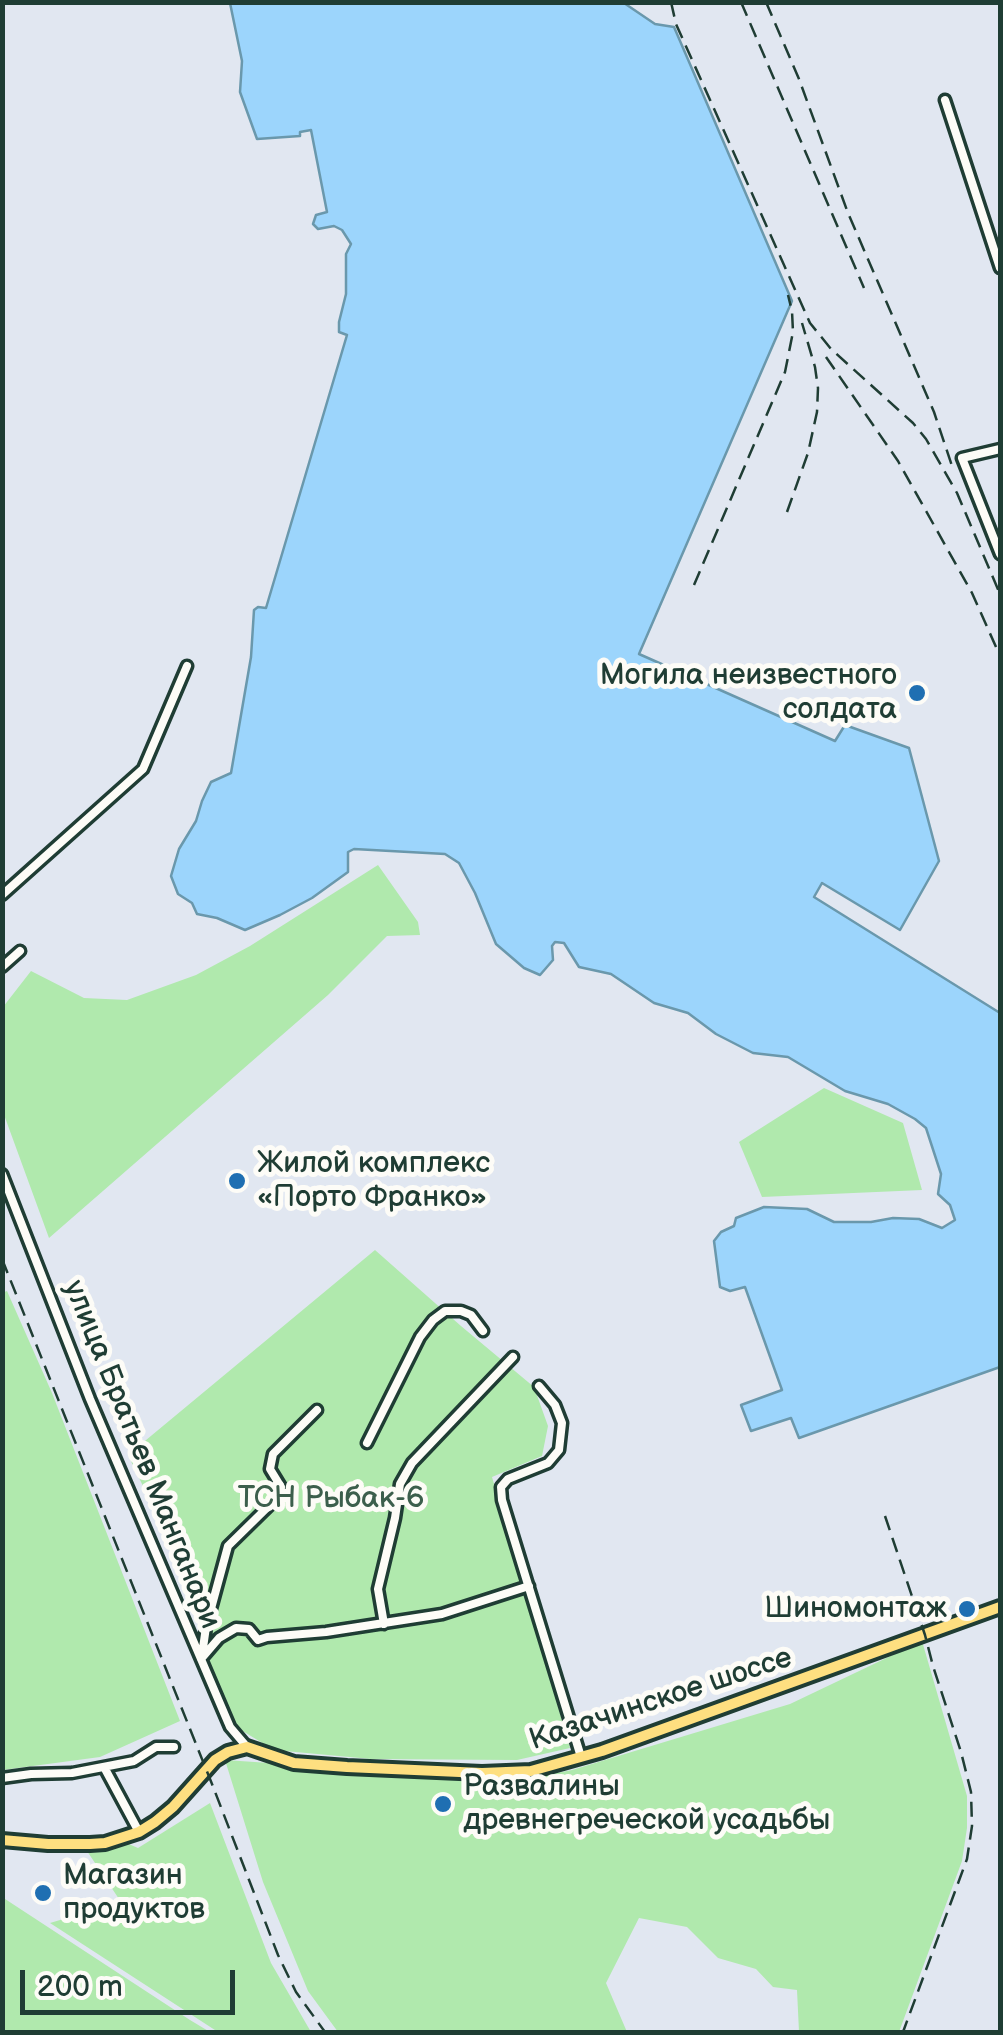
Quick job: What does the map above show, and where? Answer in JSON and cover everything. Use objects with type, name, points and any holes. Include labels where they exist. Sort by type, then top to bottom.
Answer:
[{"type":"main road","name":"Казачинское шоссе","points":[[247,1747],[294,1763],[482,1773],[531,1771],[582,1758],[1000,1608]]},
{"type":"main road","points":[[2,1840],[90,1844],[138,1832],[156,1822],[215,1760],[247,1747]]},
{"type":"street","points":[[945,100],[1000,268]]},
{"type":"street","points":[[1000,449],[962,458],[1000,554]]},
{"type":"street","points":[[2,895],[143,769],[187,666]]},
{"type":"street","points":[[2,967],[20,952]]},
{"type":"street","name":"улица Братьев Манганари","points":[[2,1174],[90,1398],[230,1727],[247,1747]]},
{"type":"street","points":[[367,1442],[420,1337],[433,1320],[445,1311],[460,1311],[471,1315],[483,1330]]},
{"type":"street","points":[[384,1624],[378,1588],[400,1484],[412,1462],[513,1356]]},
{"type":"street","points":[[539,1386],[555,1405],[562,1423],[559,1450],[548,1463],[508,1479],[501,1487],[502,1500],[582,1758]]},
{"type":"street","points":[[201,1659],[228,1546],[280,1496],[281,1486],[270,1470],[273,1454],[316,1410]]},
{"type":"street","points":[[201,1659],[219,1638],[236,1628],[249,1629],[258,1640],[384,1624],[442,1614],[530,1586]]},
{"type":"street","points":[[2,1778],[72,1773],[134,1762],[156,1747],[174,1747]]},
{"type":"street","points":[[104,1766],[138,1832]]},
{"type":"green space","points":[[378,865],[418,922],[420,935],[387,936],[328,995],[49,1238],[3,1112],[3,1007],[31,971],[84,998],[127,1000],[196,975],[250,946]]},
{"type":"green space","points":[[824,1088],[903,1123],[922,1190],[762,1197],[739,1142]]},
{"type":"green space","name":"ТСН Рыбак-6","points":[[375,1250],[534,1387],[548,1426],[542,1456],[492,1477],[570,1748],[517,1760],[371,1759],[274,1750],[236,1727],[209,1668],[210,1625],[128,1455]]},
{"type":"green space","points":[[7,1291],[52,1393],[180,1721],[100,1757],[3,1770],[2,1293]]},
{"type":"green space","points":[[922,1641],[967,1796],[967,1828],[962,1861],[899,2032],[799,2032],[797,1990],[773,1987],[756,1969],[718,1958],[687,1927],[639,1918],[606,1983],[627,2032],[338,2032],[308,1991],[263,1882],[225,1760],[521,1780],[572,1770],[790,1704]]},
{"type":"green space","points":[[210,1803],[271,1963],[311,2032],[218,2032],[50,1923],[121,1902],[87,1851],[124,1842],[138,1848]]},
{"type":"green space","points":[[2,1897],[190,2020],[210,2032],[3,2032]]},
{"type":"water","points":[[230,3],[624,3],[655,24],[674,27],[792,301],[639,654],[835,741],[845,725],[909,748],[939,861],[900,930],[822,883],[814,897],[1000,1013],[1000,1367],[799,1438],[791,1418],[751,1431],[741,1405],[782,1390],[745,1287],[730,1291],[720,1287],[714,1241],[734,1226],[736,1218],[764,1207],[807,1209],[834,1222],[919,1219],[942,1228],[955,1220],[950,1205],[938,1194],[941,1174],[926,1128],[888,1104],[845,1091],[788,1057],[753,1053],[716,1034],[688,1013],[654,1003],[611,974],[579,967],[564,943],[555,942],[552,946],[553,960],[540,975],[524,968],[496,944],[459,863],[445,854],[354,849],[348,852],[348,872],[312,898],[245,930],[197,914],[192,903],[178,894],[171,876],[179,849],[196,821],[211,782],[231,773],[251,657],[254,610],[266,608],[347,335],[339,332],[339,322],[346,294],[346,254],[351,244],[342,230],[334,226],[318,229],[313,224],[316,215],[327,212],[311,130],[300,132],[300,136],[257,139],[240,92],[242,61]]},
{"type":"railway","points":[[671,2],[676,24],[810,323],[831,349],[926,439],[957,493],[1000,594]]},
{"type":"railway","points":[[741,2],[864,288]]},
{"type":"railway","points":[[766,2],[848,213],[934,412],[952,466]]},
{"type":"railway","points":[[694,585],[785,372],[793,332],[788,295]]},
{"type":"railway","points":[[787,512],[808,453],[817,412],[815,367],[802,323]]},
{"type":"railway","points":[[826,357],[898,461],[972,593],[1000,656]]},
{"type":"railway","points":[[2,1259],[278,1955],[296,1992],[325,2032]]},
{"type":"railway","points":[[885,1516],[971,1792],[972,1826],[967,1859],[903,2032]]},
{"type":"place","name":"Могила неизвестного солдата","points":[[917,693]]},
{"type":"place","name":"Жилой комплекс «Порто Франко»","points":[[237,1181]]},
{"type":"place","name":"Шиномонтаж","points":[[967,1609]]},
{"type":"place","name":"Развалины древнегреческой усадьбы","points":[[443,1804]]},
{"type":"place","name":"Магазин продуктов","points":[[43,1893]]}]
